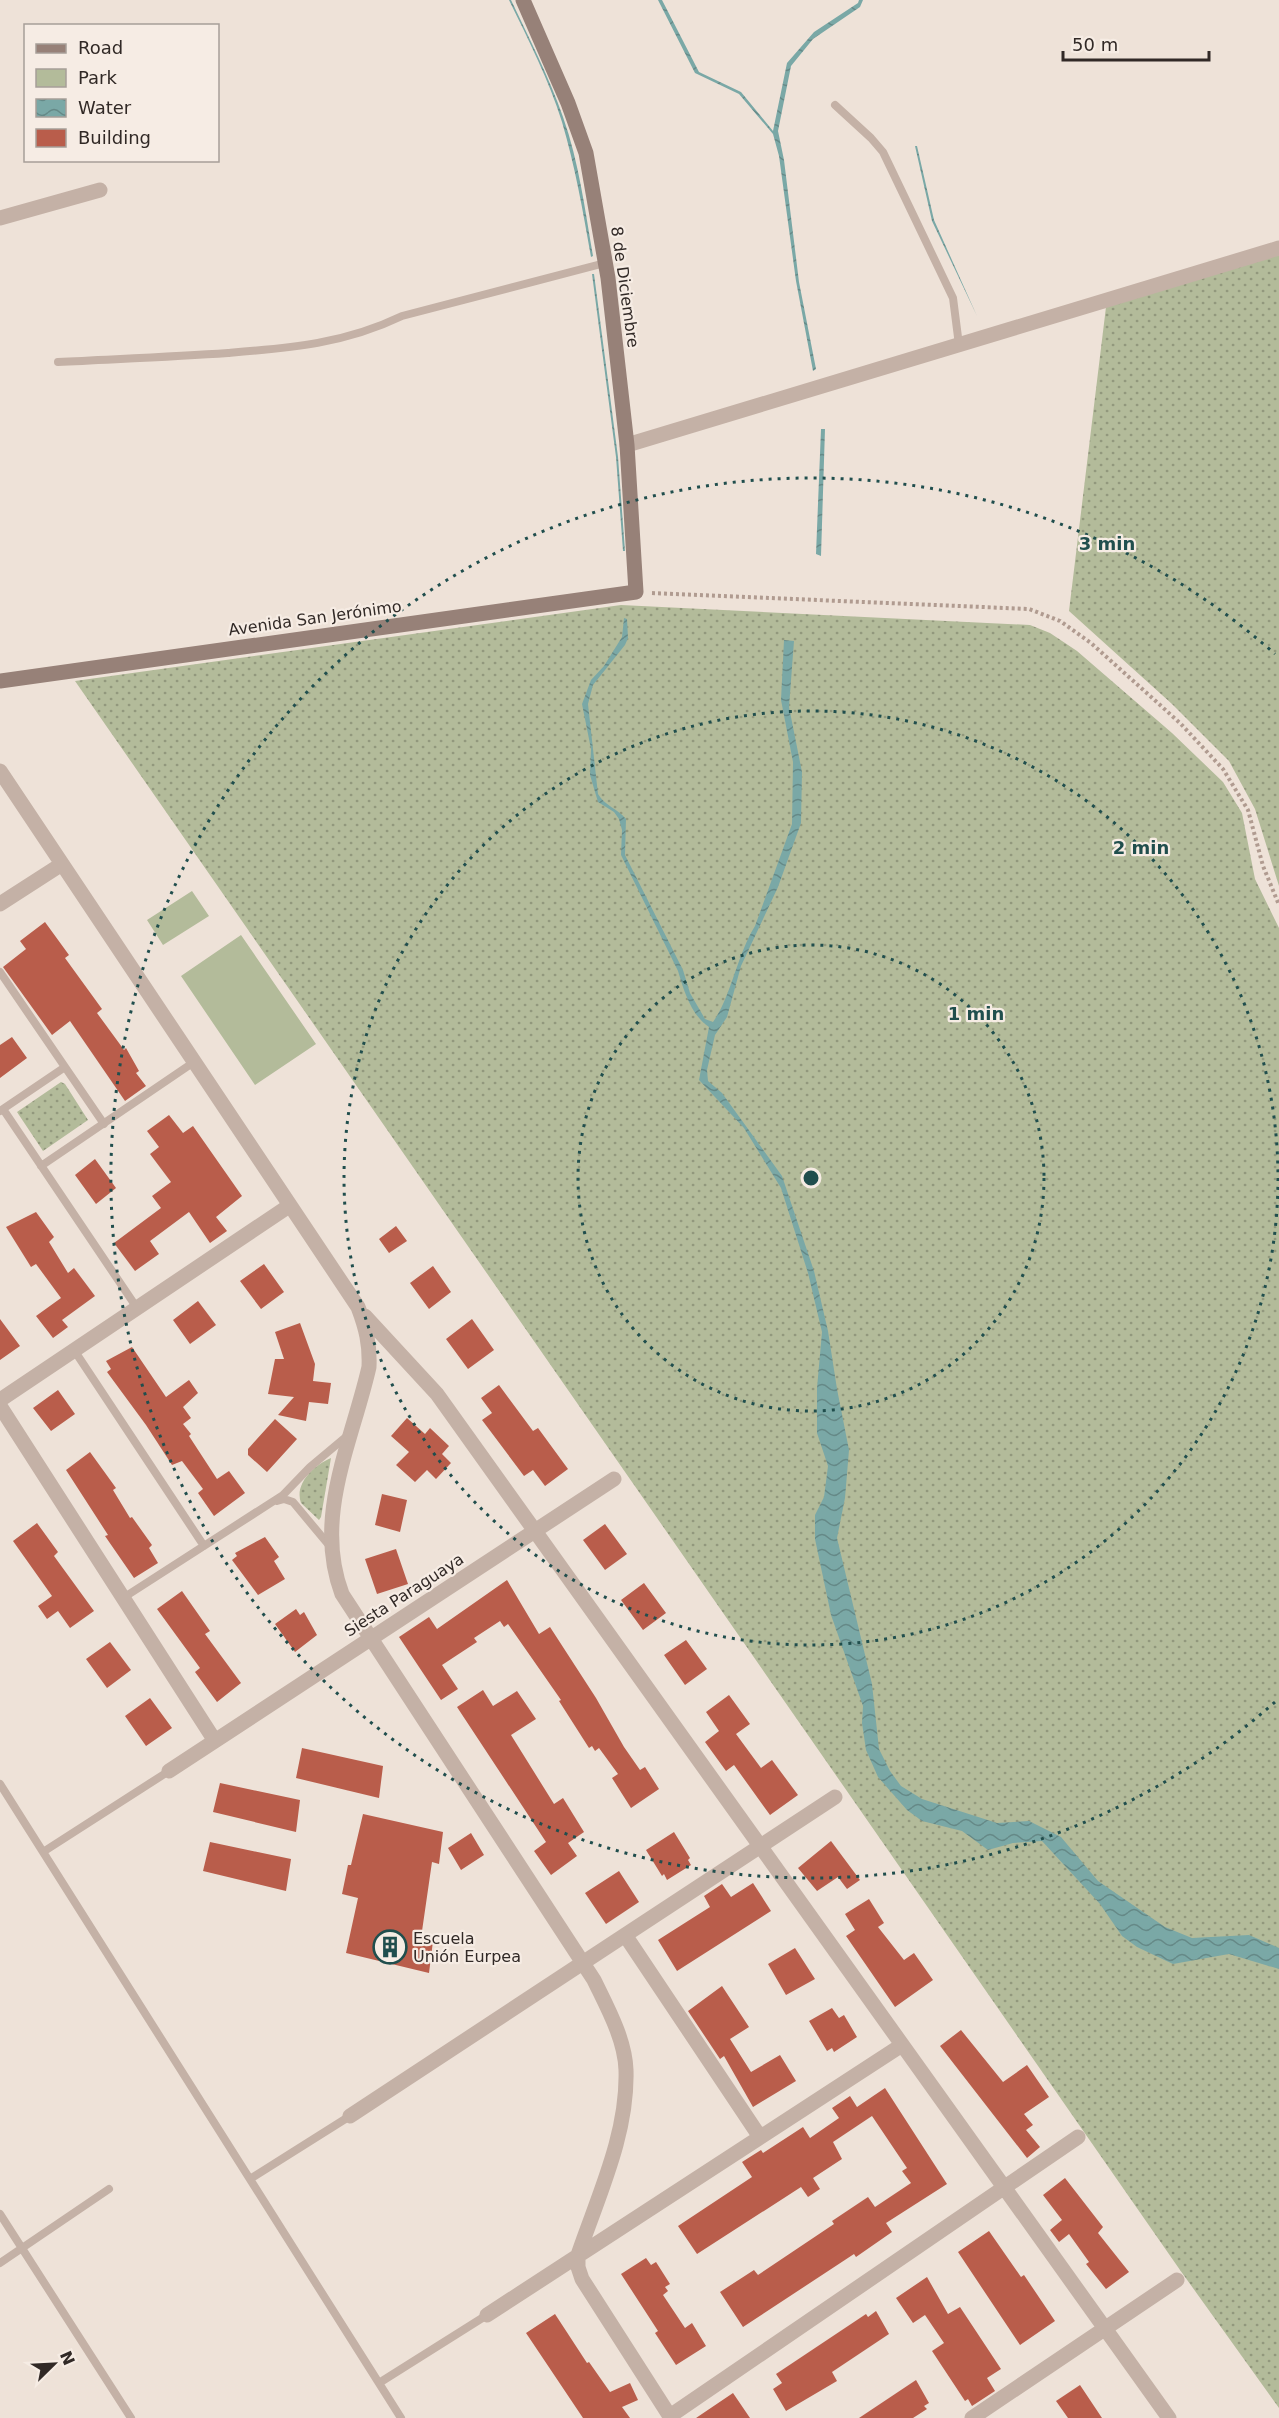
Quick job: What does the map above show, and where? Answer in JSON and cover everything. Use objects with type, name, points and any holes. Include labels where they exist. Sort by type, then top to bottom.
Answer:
[{"type":"street","name":"8 de Diciembre","points":[[523,0],[568,103],[586,153],[605,263],[627,445],[636,592]]},
{"type":"street","points":[[0,218],[100,190]]},
{"type":"street","points":[[627,445],[1279,248]]},
{"type":"street","name":"Avenida San Jerónimo","points":[[0,681],[636,592]]},
{"type":"street","points":[[0,771],[358,1307],[437,1394],[1169,2418]]},
{"type":"street","points":[[0,904],[62,864]]},
{"type":"street","points":[[0,1400],[290,1206]]},
{"type":"street","points":[[358,1307],[370,1348],[363,1391],[350,1432],[331,1510],[331,1552],[336,1576],[342,1594],[594,1980],[615,2024],[626,2068],[617,2141],[578,2255],[578,2267],[582,2279],[671,2417],[1078,2137]]},
{"type":"street","points":[[0,1406],[215,1741]]},
{"type":"street","name":"Siesta Paraguaya","points":[[169,1771],[614,1479]]},
{"type":"street","points":[[350,2116],[835,1797]]},
{"type":"street","points":[[625,1935],[760,2137]]},
{"type":"street","points":[[487,2315],[902,2045]]},
{"type":"street","points":[[972,2418],[1177,2280]]},
{"type":"lane","points":[[836,105],[883,152],[953,298],[959,345]]},
{"type":"lane","points":[[58,362],[274,349],[344,339],[377,328],[402,316],[605,263]]},
{"type":"lane","points":[[0,972],[104,1124]]},
{"type":"lane","points":[[41,1166],[194,1062]]},
{"type":"lane","points":[[65,1067],[1,1110],[137,1308]]},
{"type":"lane","points":[[74,1350],[204,1546]]},
{"type":"lane","points":[[123,1598],[283,1495],[310,1467],[350,1432]]},
{"type":"lane","points":[[273,1502],[284,1499],[293,1502],[325,1537],[331,1552]]},
{"type":"lane","points":[[43,1852],[169,1771]]},
{"type":"lane","points":[[0,1784],[401,2418]]},
{"type":"lane","points":[[250,2179],[350,2116]]},
{"type":"lane","points":[[0,2263],[109,2189]]},
{"type":"lane","points":[[0,2214],[130,2418]]},
{"type":"lane","points":[[379,2383],[487,2315]]},
{"type":"path","points":[[636,592],[1029,609],[1060,621],[1091,643],[1162,707],[1223,769],[1248,810],[1263,866],[1279,905]]},
{"type":"green space","points":[[1279,255],[1279,886],[1255,809],[1229,761],[1172,704],[1069,611],[1106,307]]},
{"type":"green space","points":[[621,605],[1030,625],[1050,633],[1077,651],[1172,733],[1223,782],[1242,813],[1255,879],[1279,928],[1279,2408],[1180,2270],[75,681]]},
{"type":"green space","points":[[192,891],[209,916],[163,945],[147,920]]},
{"type":"green space","points":[[241,935],[316,1044],[255,1085],[181,976]]},
{"type":"green space","points":[[61,1082],[65,1084],[88,1120],[43,1151],[17,1112]]},
{"type":"green space","points":[[331,1458],[319,1520],[301,1503],[300,1489],[312,1470]]},
{"type":"water","points":[[509,0],[545,72],[569,134],[584,204],[593,256],[591,257],[575,172],[557,106],[545,75]]},
{"type":"water","points":[[658,0],[662,0],[699,72],[741,92],[773,131],[787,63],[814,32],[858,3],[859,0],[863,0],[860,7],[813,39],[791,66],[778,131],[784,160],[799,282],[816,369],[813,371],[796,281],[779,156],[773,134],[739,94],[695,73]]},
{"type":"water","points":[[915,146],[917,146],[934,220],[977,316],[932,221]]},
{"type":"water","points":[[592,274],[594,274],[618,457],[625,551],[623,551],[616,457]]},
{"type":"water","points":[[821,429],[825,429],[821,556],[816,554]]},
{"type":"water","points":[[624,618],[627,619],[628,638],[593,685],[588,704],[598,794],[626,819],[625,855],[683,970],[690,993],[705,1019],[713,1022],[725,1001],[743,950],[755,926],[792,824],[793,762],[781,700],[784,640],[794,641],[789,707],[802,772],[801,823],[778,887],[741,966],[727,1017],[715,1035],[707,1070],[708,1081],[722,1093],[782,1176],[814,1271],[828,1331],[849,1450],[845,1498],[837,1538],[872,1684],[879,1749],[901,1786],[922,1799],[997,1823],[1029,1821],[1061,1837],[1098,1881],[1165,1927],[1192,1938],[1249,1935],[1279,1948],[1279,1969],[1229,1954],[1173,1964],[1137,1947],[1122,1936],[1100,1904],[1042,1841],[1013,1843],[988,1850],[962,1831],[922,1821],[907,1810],[878,1777],[866,1750],[862,1723],[863,1706],[831,1615],[815,1539],[815,1515],[824,1497],[828,1466],[817,1433],[817,1388],[822,1332],[808,1273],[781,1188],[744,1128],[699,1080],[709,1027],[697,1016],[689,1002],[678,971],[621,855],[622,830],[619,819],[614,812],[598,802],[590,775],[591,749],[582,704],[591,680],[604,666],[622,637]]},
{"type":"building","points":[[45,922],[69,955],[65,958],[102,1009],[97,1013],[124,1050],[126,1048],[139,1071],[136,1073],[146,1086],[125,1101],[70,1021],[52,1035],[3,967],[26,949],[20,941]]},
{"type":"building","points":[[12,1037],[27,1058],[0,1078],[0,1045]]},
{"type":"building","points":[[169,1115],[183,1133],[193,1126],[242,1196],[216,1217],[227,1231],[210,1243],[189,1212],[150,1241],[159,1254],[135,1271],[114,1243],[161,1208],[152,1196],[171,1182],[150,1154],[159,1147],[147,1131]]},
{"type":"building","points":[[95,1159],[116,1188],[96,1204],[75,1175]]},
{"type":"building","points":[[36,1212],[54,1237],[49,1242],[68,1273],[74,1268],[95,1296],[62,1320],[68,1327],[53,1338],[36,1316],[61,1298],[36,1264],[31,1267],[6,1227]]},
{"type":"building","points":[[396,1226],[407,1241],[389,1253],[379,1239]]},
{"type":"building","points":[[264,1264],[284,1292],[261,1309],[240,1281]]},
{"type":"building","points":[[433,1266],[451,1292],[429,1309],[410,1283]]},
{"type":"building","points":[[198,1301],[216,1325],[190,1344],[173,1320]]},
{"type":"building","points":[[0,1319],[20,1346],[0,1360]]},
{"type":"building","points":[[472,1319],[494,1350],[468,1369],[446,1339]]},
{"type":"building","points":[[300,1323],[315,1364],[313,1381],[331,1383],[328,1404],[309,1402],[306,1421],[278,1415],[294,1397],[268,1394],[275,1359],[284,1359],[275,1332]]},
{"type":"building","points":[[132,1347],[166,1397],[189,1380],[198,1393],[183,1407],[191,1418],[183,1424],[217,1479],[229,1471],[245,1493],[214,1516],[198,1493],[203,1489],[182,1461],[172,1465],[107,1372],[111,1369],[106,1361]]},
{"type":"building","points":[[499,1385],[533,1431],[538,1428],[568,1469],[545,1486],[533,1470],[524,1476],[482,1420],[492,1413],[481,1398]]},
{"type":"building","points":[[58,1390],[75,1414],[51,1431],[33,1408]]},
{"type":"building","points":[[407,1418],[425,1434],[430,1428],[449,1446],[442,1454],[451,1463],[436,1479],[427,1470],[415,1482],[396,1465],[409,1452],[391,1436]]},
{"type":"building","points":[[275,1419],[297,1439],[267,1472],[248,1455],[248,1449]]},
{"type":"building","points":[[90,1452],[116,1488],[113,1490],[130,1518],[132,1517],[152,1545],[149,1548],[158,1563],[134,1578],[105,1536],[108,1535],[66,1470]]},
{"type":"building","points":[[382,1494],[407,1500],[400,1532],[375,1525]]},
{"type":"building","points":[[37,1523],[58,1552],[54,1556],[94,1611],[70,1628],[58,1611],[47,1619],[38,1606],[52,1596],[13,1541]]},
{"type":"building","points":[[605,1524],[627,1554],[605,1570],[583,1540]]},
{"type":"building","points":[[265,1537],[279,1557],[274,1561],[285,1579],[258,1595],[232,1560],[237,1556],[235,1553]]},
{"type":"building","points":[[396,1549],[408,1584],[377,1594],[365,1559]]},
{"type":"building","points":[[507,1580],[539,1634],[550,1627],[596,1698],[624,1747],[640,1770],[645,1767],[659,1789],[631,1808],[612,1778],[618,1774],[599,1748],[595,1751],[592,1746],[589,1748],[559,1701],[561,1700],[508,1624],[504,1627],[500,1621],[474,1638],[477,1642],[442,1665],[458,1689],[441,1700],[399,1637],[429,1617],[437,1629]]},
{"type":"building","points":[[644,1583],[666,1613],[643,1630],[621,1600]]},
{"type":"building","points":[[182,1591],[210,1631],[205,1634],[241,1683],[217,1702],[195,1672],[200,1668],[157,1609]]},
{"type":"building","points":[[296,1609],[300,1615],[304,1612],[317,1635],[295,1652],[275,1624]]},
{"type":"building","points":[[686,1640],[707,1669],[685,1685],[664,1655]]},
{"type":"building","points":[[110,1642],[131,1670],[107,1688],[86,1659]]},
{"type":"building","points":[[483,1690],[493,1706],[517,1691],[536,1719],[511,1735],[554,1804],[563,1798],[584,1832],[568,1843],[577,1856],[551,1875],[534,1851],[546,1842],[457,1707]]},
{"type":"building","points":[[729,1695],[750,1724],[736,1734],[761,1768],[772,1760],[798,1795],[770,1815],[734,1765],[726,1771],[705,1742],[719,1731],[706,1712]]},
{"type":"building","points":[[150,1698],[172,1728],[146,1746],[125,1716]]},
{"type":"building","points":[[302,1748],[383,1766],[379,1798],[296,1778]]},
{"type":"building","points":[[220,1783],[300,1800],[296,1832],[213,1812]]},
{"type":"building","points":[[363,1814],[443,1832],[439,1864],[432,1862],[421,1938],[433,1941],[429,1973],[346,1953],[358,1898],[342,1894]]},
{"type":"building","points":[[674,1832],[690,1858],[688,1860],[691,1865],[667,1880],[664,1874],[662,1876],[646,1850]]},
{"type":"building","points":[[471,1833],[484,1855],[461,1870],[448,1848]]},
{"type":"building","points":[[831,1841],[860,1880],[847,1889],[838,1877],[817,1891],[798,1868]]},
{"type":"building","points":[[210,1842],[291,1859],[286,1891],[203,1871]]},
{"type":"building","points":[[619,1871],[639,1902],[606,1924],[585,1893]]},
{"type":"building","points":[[753,1883],[771,1911],[677,1971],[658,1940],[710,1907],[704,1896],[722,1884],[731,1897]]},
{"type":"building","points":[[869,1899],[884,1923],[878,1927],[904,1960],[914,1953],[933,1980],[895,2007],[846,1936],[855,1930],[845,1914]]},
{"type":"building","points":[[795,1948],[815,1979],[786,1995],[768,1964]]},
{"type":"building","points":[[722,1986],[749,2027],[730,2039],[751,2072],[780,2055],[796,2081],[753,2107],[724,2056],[720,2059],[688,2011]]},
{"type":"building","points":[[832,2008],[839,2018],[844,2015],[857,2037],[834,2052],[832,2048],[827,2051],[809,2021]]},
{"type":"building","points":[[961,2030],[1003,2082],[1027,2065],[1049,2097],[1024,2114],[1033,2125],[1026,2130],[1040,2147],[1027,2158],[940,2046]]},
{"type":"building","points":[[885,2088],[947,2184],[886,2223],[892,2232],[856,2257],[854,2254],[743,2327],[720,2292],[754,2270],[758,2275],[834,2224],[832,2221],[868,2197],[875,2207],[911,2183],[902,2171],[907,2168],[872,2116],[833,2142],[842,2159],[813,2178],[820,2189],[808,2197],[801,2187],[697,2254],[678,2226],[752,2177],[742,2162],[761,2150],[763,2153],[803,2127],[810,2138],[839,2118],[832,2108],[850,2096],[857,2107]]},
{"type":"building","points":[[1065,2178],[1103,2227],[1098,2233],[1129,2272],[1106,2289],[1086,2264],[1089,2262],[1069,2234],[1059,2242],[1050,2230],[1062,2220],[1043,2195]]},
{"type":"building","points":[[989,2231],[1021,2277],[1024,2275],[1055,2321],[1020,2345],[958,2252]]},
{"type":"building","points":[[646,2258],[651,2265],[656,2262],[670,2284],[665,2287],[668,2291],[663,2295],[685,2328],[692,2323],[706,2346],[676,2365],[655,2333],[658,2331],[621,2274]]},
{"type":"building","points":[[927,2277],[948,2314],[960,2307],[1001,2369],[987,2378],[995,2391],[972,2406],[968,2399],[965,2401],[932,2351],[944,2343],[925,2315],[913,2323],[896,2298]]},
{"type":"building","points":[[876,2311],[889,2334],[832,2372],[837,2381],[786,2411],[773,2389],[782,2383],[776,2374],[866,2314],[868,2317]]},
{"type":"building","points":[[555,2314],[587,2363],[589,2362],[610,2392],[630,2383],[638,2400],[622,2407],[630,2418],[583,2418],[526,2333]]},
{"type":"building","points":[[916,2380],[929,2403],[924,2406],[927,2409],[913,2418],[859,2418]]},
{"type":"building","points":[[1080,2385],[1102,2418],[1068,2418],[1056,2401]]},
{"type":"building","points":[[733,2393],[750,2418],[696,2418]]},
{"type":"place","name":"Escuela Unión Eurpea","points":[[390,1947]]}]
